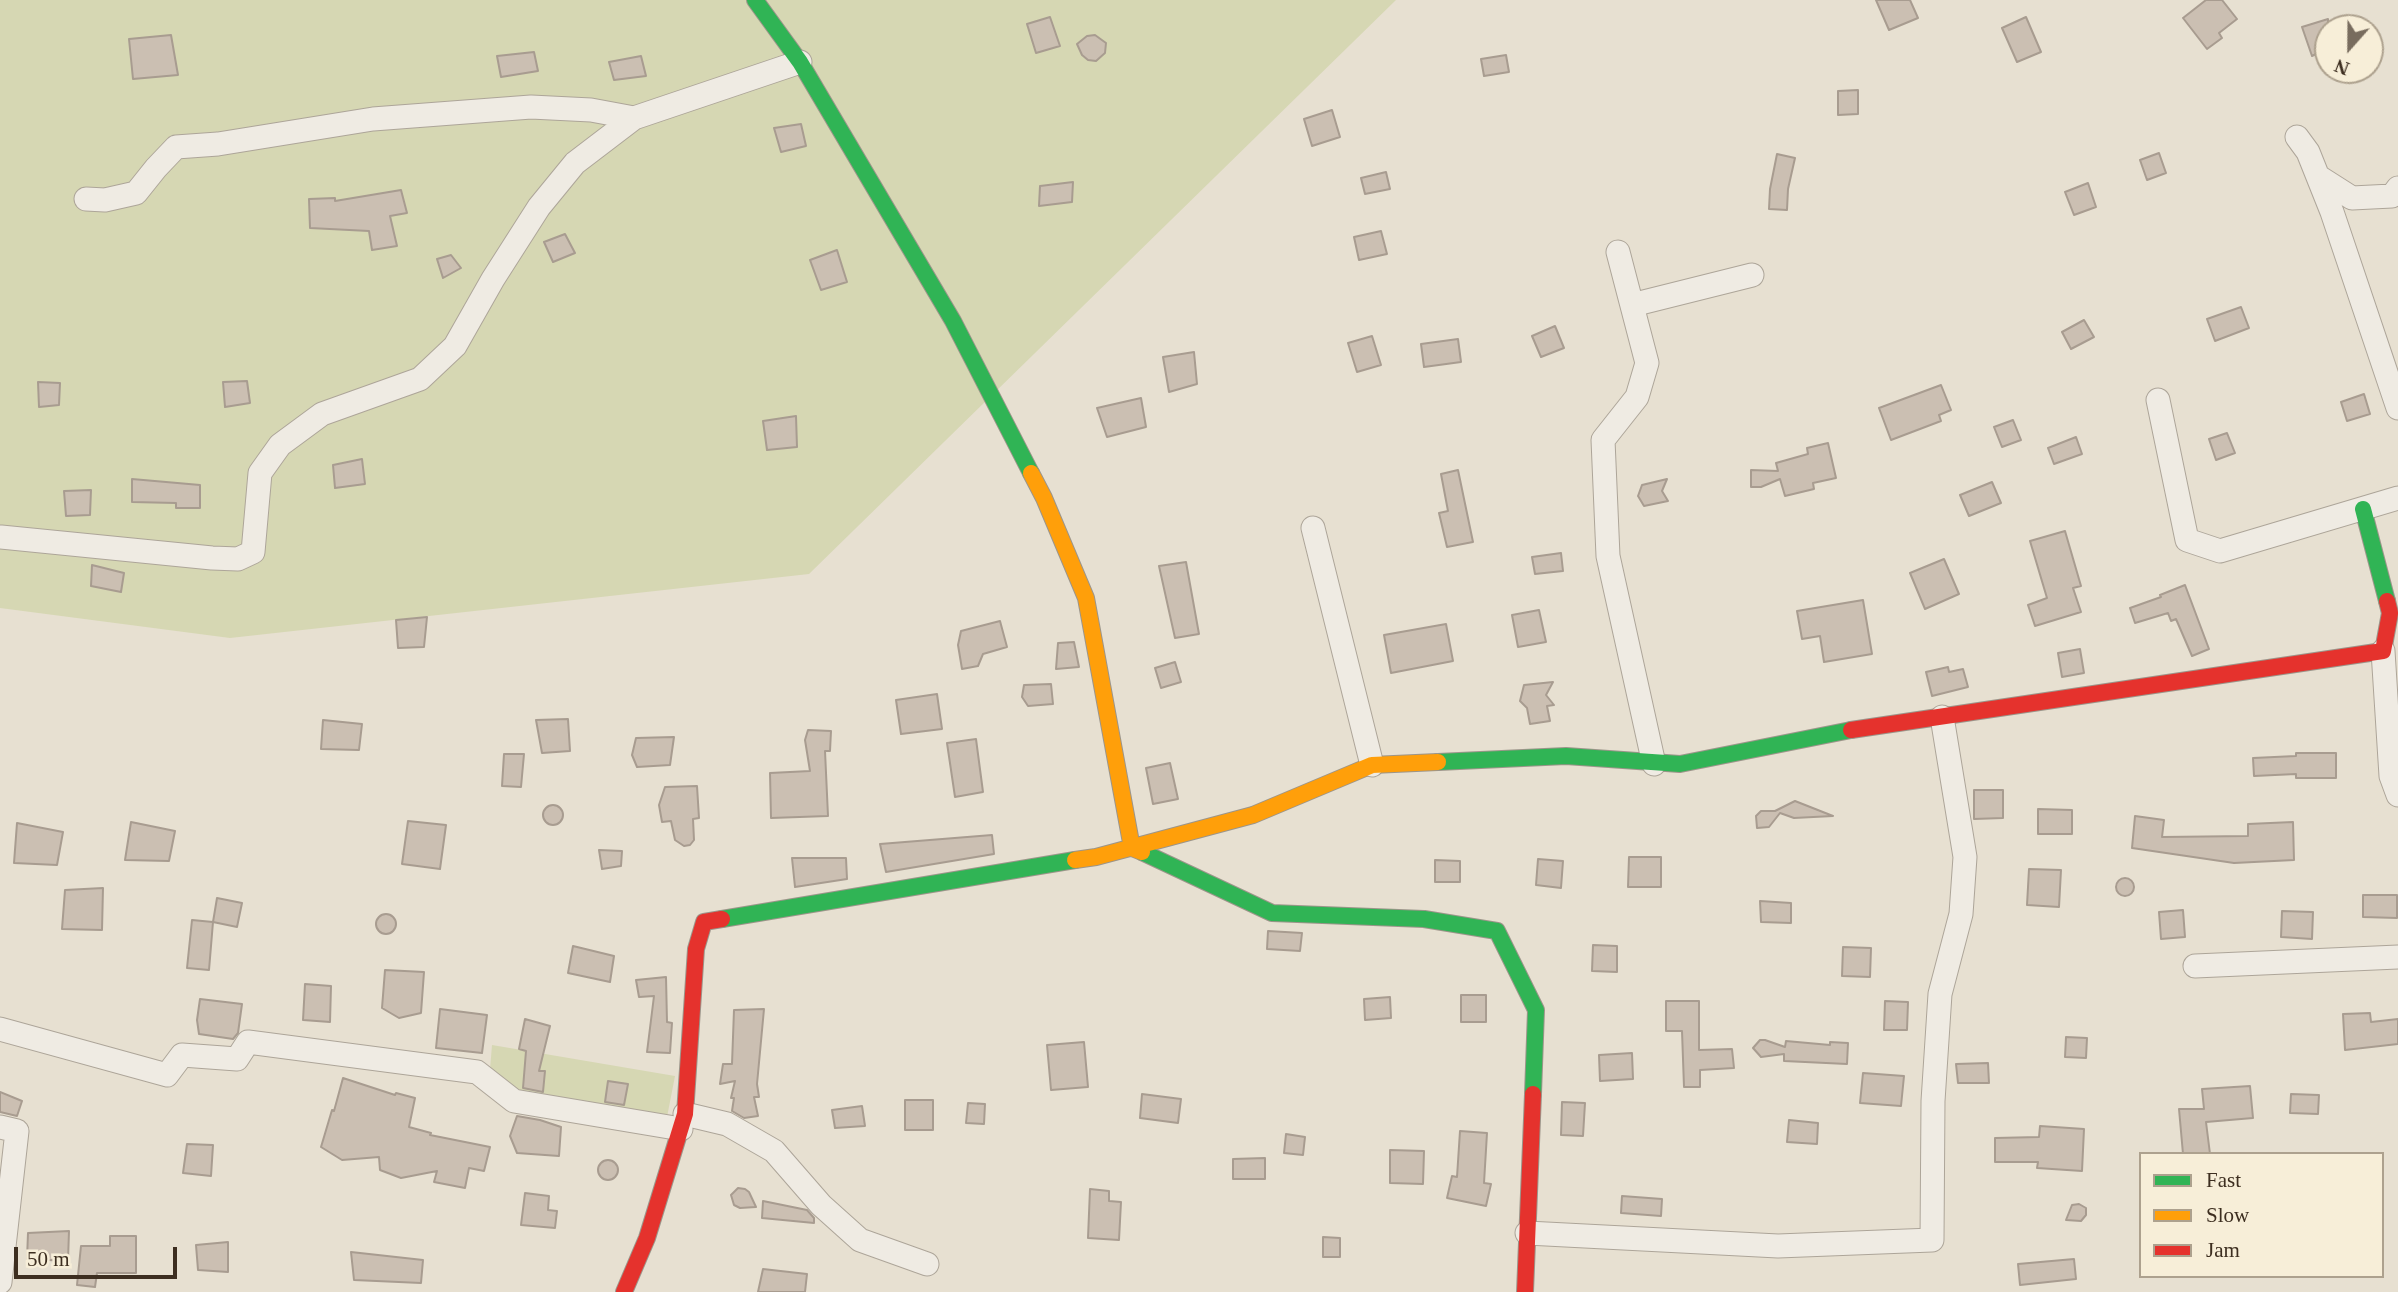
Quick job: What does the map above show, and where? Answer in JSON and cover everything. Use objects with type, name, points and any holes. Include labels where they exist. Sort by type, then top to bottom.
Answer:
[{"type":"street","points":[[755,0],[800,62],[953,321],[1044,498],[1086,598],[1132,848]]},
{"type":"street","points":[[1,537],[212,558],[238,559],[253,552],[260,472],[280,444],[322,414],[420,379],[455,346],[499,268],[539,207],[575,163],[634,118],[800,62]]},
{"type":"street","points":[[86,199],[105,200],[136,193],[176,147],[218,144],[373,119],[531,107],[590,110],[634,118]]},
{"type":"street","points":[[2297,137],[2308,152],[2319,177],[2398,408]]},
{"type":"street","points":[[2319,177],[2352,198],[2392,195],[2398,188]]},
{"type":"street","points":[[1618,252],[1647,363],[1637,397],[1602,440],[1607,543],[1654,764]]},
{"type":"street","points":[[1632,305],[1752,275]]},
{"type":"street","points":[[2158,400],[2187,540],[2220,551],[2398,498]]},
{"type":"street","points":[[2363,509],[2390,613],[2383,651],[2391,691],[2392,776],[2398,795]]},
{"type":"street","points":[[1313,528],[1372,765]]},
{"type":"street","points":[[624,1292],[647,1238],[683,1122],[696,949],[704,922],[1096,857],[1253,815],[1372,765],[1566,756],[1681,764],[1873,726],[2383,651]]},
{"type":"street","points":[[1527,1233],[1778,1246],[1932,1240],[1933,1101],[1940,994],[1961,914],[1965,857],[1942,717]]},
{"type":"street","points":[[1132,848],[1272,913],[1424,919],[1497,931],[1536,1010],[1525,1292]]},
{"type":"street","points":[[2195,966],[2398,957]]},
{"type":"street","points":[[0,1029],[167,1075],[183,1055],[237,1059],[248,1042],[477,1072],[514,1101],[683,1122],[727,1124],[774,1150],[821,1205],[860,1240],[927,1264]]},
{"type":"street","points":[[0,1127],[17,1131],[0,1282]]},
{"type":"green space","points":[[0,0],[1396,0],[809,574],[230,638],[0,608]]},
{"type":"green space","points":[[492,1045],[675,1076],[667,1117],[516,1092],[490,1070]]},
{"type":"building","points":[[1876,0],[1910,0],[1918,18],[1889,30]]},
{"type":"building","points":[[2206,0],[2222,0],[2237,19],[2219,33],[2222,38],[2207,49],[2183,18]]},
{"type":"building","points":[[1050,17],[1060,46],[1036,53],[1027,24]]},
{"type":"building","points":[[2026,17],[2041,52],[2017,62],[2002,28]]},
{"type":"building","points":[[2314,23],[2312,56],[2302,27]]},
{"type":"building","points":[[171,35],[178,75],[133,79],[129,39]]},
{"type":"building","points":[[1095,35],[1106,43],[1105,53],[1096,61],[1088,60],[1082,55],[1077,44],[1087,36]]},
{"type":"building","points":[[534,52],[538,71],[501,77],[497,56]]},
{"type":"building","points":[[1506,55],[1509,72],[1484,76],[1481,59]]},
{"type":"building","points":[[641,56],[646,76],[614,80],[609,62]]},
{"type":"building","points":[[1858,90],[1858,114],[1838,115],[1838,91]]},
{"type":"building","points":[[1332,110],[1340,137],[1312,146],[1304,119]]},
{"type":"building","points":[[801,124],[806,146],[781,152],[774,128]]},
{"type":"building","points":[[2159,153],[2166,173],[2147,180],[2140,160]]},
{"type":"building","points":[[1777,154],[1795,158],[1788,189],[1787,210],[1769,209]]},
{"type":"building","points":[[1386,172],[1390,189],[1365,194],[1361,178]]},
{"type":"building","points":[[1073,182],[1072,202],[1039,206],[1040,186]]},
{"type":"building","points":[[2088,183],[2096,207],[2074,215],[2065,192]]},
{"type":"building","points":[[401,190],[407,213],[390,216],[397,246],[372,250],[369,231],[310,228],[309,199],[335,198],[335,201]]},
{"type":"building","points":[[1381,231],[1387,254],[1359,260],[1354,237]]},
{"type":"building","points":[[565,234],[575,253],[553,262],[544,242]]},
{"type":"building","points":[[837,250],[847,282],[821,290],[810,260]]},
{"type":"building","points":[[451,255],[461,268],[443,278],[437,259]]},
{"type":"building","points":[[2241,307],[2249,328],[2215,341],[2207,319]]},
{"type":"building","points":[[2084,320],[2094,337],[2071,349],[2062,332]]},
{"type":"building","points":[[1555,326],[1564,348],[1541,357],[1532,336]]},
{"type":"building","points":[[1372,336],[1381,365],[1357,372],[1348,343]]},
{"type":"building","points":[[1458,339],[1461,362],[1424,367],[1421,344]]},
{"type":"building","points":[[1194,352],[1197,384],[1169,392],[1163,357]]},
{"type":"building","points":[[247,381],[250,403],[225,407],[223,382]]},
{"type":"building","points":[[38,382],[60,383],[59,405],[39,407]]},
{"type":"building","points":[[1941,385],[1951,410],[1939,415],[1941,421],[1891,440],[1879,408]]},
{"type":"building","points":[[2364,394],[2370,414],[2347,421],[2341,402]]},
{"type":"building","points":[[1141,398],[1146,427],[1107,437],[1097,408]]},
{"type":"building","points":[[796,416],[797,447],[767,450],[763,421]]},
{"type":"building","points":[[2013,420],[2021,440],[2002,447],[1994,427]]},
{"type":"building","points":[[2227,433],[2235,453],[2216,460],[2209,439]]},
{"type":"building","points":[[2076,437],[2082,454],[2054,464],[2048,448]]},
{"type":"building","points":[[1828,443],[1836,478],[1813,483],[1814,489],[1785,496],[1780,479],[1761,487],[1751,487],[1751,470],[1778,471],[1776,463],[1808,454],[1807,448]]},
{"type":"building","points":[[362,459],[365,484],[335,488],[333,465]]},
{"type":"building","points":[[1458,470],[1473,542],[1447,547],[1439,513],[1448,511],[1441,474]]},
{"type":"building","points":[[132,479],[200,485],[200,508],[176,508],[176,503],[132,502]]},
{"type":"building","points":[[1667,479],[1662,491],[1668,501],[1644,506],[1638,496],[1642,485]]},
{"type":"building","points":[[1992,482],[2001,503],[1969,516],[1960,495]]},
{"type":"building","points":[[91,490],[90,515],[66,516],[64,491]]},
{"type":"building","points":[[2065,531],[2081,586],[2073,588],[2081,612],[2035,626],[2028,605],[2047,598],[2030,541]]},
{"type":"building","points":[[1561,553],[1563,571],[1535,574],[1532,557]]},
{"type":"building","points":[[1944,559],[1959,594],[1925,609],[1910,573]]},
{"type":"building","points":[[1186,562],[1199,634],[1175,638],[1159,566]]},
{"type":"building","points":[[92,565],[124,573],[121,592],[91,586]]},
{"type":"building","points":[[2185,585],[2209,649],[2192,656],[2176,619],[2171,621],[2168,613],[2135,623],[2130,608]]},
{"type":"building","points":[[1863,600],[1872,654],[1824,662],[1820,636],[1802,639],[1797,611]]},
{"type":"building","points":[[1539,610],[1546,642],[1518,647],[1512,615]]},
{"type":"building","points":[[427,617],[424,647],[398,648],[396,620]]},
{"type":"building","points":[[1000,621],[1007,647],[983,654],[978,666],[962,669],[958,645],[961,631]]},
{"type":"building","points":[[1446,624],[1453,661],[1391,673],[1384,635]]},
{"type":"building","points":[[1074,642],[1079,667],[1056,669],[1058,643]]},
{"type":"building","points":[[2080,649],[2084,673],[2062,677],[2058,653]]},
{"type":"building","points":[[1175,662],[1181,682],[1161,688],[1155,668]]},
{"type":"building","points":[[1948,667],[1949,672],[1963,669],[1968,687],[1932,696],[1926,672]]},
{"type":"building","points":[[1553,682],[1546,695],[1554,705],[1547,706],[1550,721],[1530,724],[1527,708],[1520,701],[1524,685]]},
{"type":"building","points":[[1051,684],[1053,704],[1028,706],[1022,697],[1024,685]]},
{"type":"building","points":[[937,694],[942,729],[901,734],[896,700]]},
{"type":"building","points":[[568,719],[570,751],[542,753],[536,720]]},
{"type":"building","points":[[323,720],[362,724],[359,750],[321,749]]},
{"type":"building","points":[[808,730],[831,731],[830,751],[825,751],[828,816],[771,818],[770,773],[810,771],[805,740]]},
{"type":"building","points":[[674,737],[670,765],[637,767],[632,755],[636,738]]},
{"type":"building","points":[[976,739],[983,792],[955,797],[947,743]]},
{"type":"building","points":[[2296,753],[2336,753],[2336,778],[2296,778],[2296,774],[2254,776],[2253,758],[2296,756]]},
{"type":"building","points":[[504,754],[524,754],[521,787],[502,786]]},
{"type":"building","points":[[1170,763],[1178,799],[1153,804],[1146,768]]},
{"type":"building","points":[[697,786],[699,818],[693,819],[694,840],[690,845],[684,846],[675,840],[671,821],[662,822],[659,805],[665,787]]},
{"type":"building","points":[[1974,790],[2003,790],[2003,818],[1974,819]]},
{"type":"building","points":[[1795,801],[1833,816],[1794,818],[1780,813],[1769,827],[1757,828],[1756,816],[1761,811],[1775,811]]},
{"type":"building","points":[[553,805],[560,808],[563,815],[560,822],[553,825],[546,822],[543,815],[546,808]]},
{"type":"building","points":[[2038,809],[2072,810],[2072,834],[2038,834]]},
{"type":"building","points":[[2135,816],[2164,820],[2162,837],[2248,836],[2248,824],[2293,822],[2294,860],[2234,863],[2132,848]]},
{"type":"building","points":[[408,821],[446,825],[440,869],[402,864]]},
{"type":"building","points":[[131,822],[175,831],[169,861],[125,860]]},
{"type":"building","points":[[17,823],[63,832],[57,865],[14,863]]},
{"type":"building","points":[[992,835],[994,854],[886,872],[880,844]]},
{"type":"building","points":[[599,850],[622,851],[621,866],[602,869]]},
{"type":"building","points":[[1629,857],[1661,857],[1661,887],[1628,887]]},
{"type":"building","points":[[792,858],[846,858],[847,879],[795,887]]},
{"type":"building","points":[[1538,859],[1563,861],[1561,888],[1536,885]]},
{"type":"building","points":[[1435,860],[1460,861],[1460,882],[1435,882]]},
{"type":"building","points":[[2029,869],[2061,870],[2059,907],[2027,905]]},
{"type":"building","points":[[2125,878],[2132,880],[2132,894],[2125,896],[2118,894],[2116,887],[2118,880]]},
{"type":"building","points":[[103,888],[102,930],[62,929],[65,890]]},
{"type":"building","points":[[2363,895],[2397,895],[2397,918],[2363,917]]},
{"type":"building","points":[[217,898],[242,903],[237,927],[213,922]]},
{"type":"building","points":[[1760,901],[1791,903],[1791,923],[1761,922]]},
{"type":"building","points":[[2183,910],[2185,937],[2161,939],[2159,912]]},
{"type":"building","points":[[2282,911],[2313,912],[2312,939],[2281,937]]},
{"type":"building","points":[[386,914],[393,917],[396,924],[393,931],[386,934],[379,931],[376,924],[379,917]]},
{"type":"building","points":[[192,920],[213,922],[209,970],[187,968]]},
{"type":"building","points":[[1268,931],[1302,933],[1300,951],[1267,949]]},
{"type":"building","points":[[1593,945],[1617,946],[1617,972],[1592,971]]},
{"type":"building","points":[[573,946],[614,956],[610,982],[568,973]]},
{"type":"building","points":[[1843,947],[1871,948],[1870,977],[1842,976]]},
{"type":"building","points":[[385,970],[424,972],[421,1013],[399,1018],[382,1008]]},
{"type":"building","points":[[666,977],[667,1022],[672,1023],[670,1053],[647,1052],[654,996],[639,997],[636,980]]},
{"type":"building","points":[[305,984],[331,986],[330,1022],[303,1020]]},
{"type":"building","points":[[1461,995],[1486,995],[1486,1022],[1461,1022]]},
{"type":"building","points":[[1390,997],[1391,1018],[1365,1020],[1364,999]]},
{"type":"building","points":[[200,999],[242,1004],[238,1033],[233,1039],[199,1034],[197,1020]]},
{"type":"building","points":[[1666,1001],[1699,1001],[1699,1050],[1732,1049],[1734,1068],[1700,1070],[1700,1087],[1684,1087],[1682,1031],[1666,1031]]},
{"type":"building","points":[[1885,1001],[1908,1002],[1907,1030],[1884,1030]]},
{"type":"building","points":[[440,1009],[487,1015],[482,1053],[436,1048]]},
{"type":"building","points":[[764,1009],[757,1084],[759,1097],[754,1097],[758,1116],[744,1118],[732,1111],[734,1098],[731,1098],[735,1081],[720,1084],[723,1064],[732,1064],[734,1010]]},
{"type":"building","points":[[2370,1013],[2371,1022],[2398,1019],[2398,1044],[2345,1050],[2343,1014]]},
{"type":"building","points":[[525,1019],[550,1026],[539,1071],[545,1071],[543,1092],[523,1088],[526,1051],[519,1049]]},
{"type":"building","points":[[2066,1037],[2087,1038],[2086,1058],[2065,1057]]},
{"type":"building","points":[[1760,1040],[1785,1047],[1786,1041],[1830,1045],[1830,1042],[1848,1043],[1847,1064],[1784,1061],[1784,1054],[1761,1057],[1753,1048]]},
{"type":"building","points":[[1084,1042],[1088,1087],[1051,1090],[1047,1045]]},
{"type":"building","points":[[1632,1053],[1633,1079],[1600,1081],[1599,1055]]},
{"type":"building","points":[[1988,1063],[1989,1083],[1958,1083],[1956,1064]]},
{"type":"building","points":[[1863,1073],[1904,1076],[1901,1106],[1860,1103]]},
{"type":"building","points":[[343,1078],[395,1095],[396,1093],[415,1098],[409,1127],[431,1133],[430,1135],[490,1147],[484,1171],[469,1168],[465,1188],[434,1182],[437,1171],[401,1178],[380,1170],[379,1157],[342,1160],[321,1147]]},
{"type":"building","points":[[608,1081],[628,1084],[624,1105],[605,1102]]},
{"type":"building","points":[[2250,1086],[2253,1118],[2206,1122],[2210,1152],[2183,1152],[2179,1109],[2204,1109],[2202,1089]]},
{"type":"building","points":[[0,1092],[22,1101],[17,1116],[0,1112]]},
{"type":"building","points":[[1142,1094],[1181,1099],[1178,1123],[1140,1118]]},
{"type":"building","points":[[2291,1094],[2319,1095],[2318,1114],[2290,1113]]},
{"type":"building","points":[[905,1100],[933,1100],[933,1130],[905,1130]]},
{"type":"building","points":[[1562,1102],[1585,1103],[1583,1136],[1561,1135]]},
{"type":"building","points":[[968,1103],[985,1104],[984,1124],[966,1123]]},
{"type":"building","points":[[862,1106],[865,1126],[835,1128],[832,1110]]},
{"type":"building","points":[[517,1116],[561,1127],[559,1156],[517,1153],[510,1136]]},
{"type":"building","points":[[1789,1120],[1818,1123],[1817,1144],[1787,1142]]},
{"type":"building","points":[[2040,1126],[2084,1129],[2082,1171],[2037,1168],[2038,1162],[1995,1162],[1995,1138],[2039,1137]]},
{"type":"building","points":[[1460,1131],[1487,1133],[1484,1183],[1491,1184],[1486,1206],[1447,1198],[1452,1176],[1457,1177]]},
{"type":"building","points":[[1286,1134],[1305,1137],[1303,1155],[1284,1153]]},
{"type":"building","points":[[187,1144],[213,1145],[211,1176],[183,1173]]},
{"type":"building","points":[[1390,1150],[1424,1151],[1423,1184],[1390,1183]]},
{"type":"building","points":[[1265,1158],[1265,1179],[1233,1179],[1233,1159]]},
{"type":"building","points":[[608,1160],[615,1163],[618,1170],[615,1177],[608,1180],[601,1177],[598,1170],[601,1163]]},
{"type":"building","points":[[738,1188],[749,1192],[756,1207],[740,1208],[734,1205],[731,1195]]},
{"type":"building","points":[[1090,1189],[1109,1191],[1109,1201],[1121,1202],[1119,1240],[1088,1238]]},
{"type":"building","points":[[525,1193],[549,1196],[548,1210],[557,1211],[555,1228],[521,1225]]},
{"type":"building","points":[[1622,1196],[1662,1199],[1661,1216],[1621,1213]]},
{"type":"building","points":[[763,1201],[807,1210],[814,1218],[814,1223],[762,1218]]},
{"type":"building","points":[[2079,1204],[2086,1208],[2086,1215],[2081,1221],[2066,1220],[2072,1205]]},
{"type":"building","points":[[69,1231],[68,1261],[27,1259],[28,1233]]},
{"type":"building","points":[[110,1236],[136,1236],[136,1273],[97,1273],[95,1287],[77,1285],[81,1246],[110,1246]]},
{"type":"building","points":[[1323,1237],[1340,1238],[1340,1257],[1323,1257]]},
{"type":"building","points":[[228,1242],[228,1272],[198,1270],[196,1245]]},
{"type":"building","points":[[351,1252],[423,1260],[421,1283],[354,1280]]},
{"type":"building","points":[[2074,1259],[2076,1279],[2020,1285],[2018,1264]]},
{"type":"building","points":[[763,1269],[807,1274],[805,1292],[758,1292]]},
{"type":"traffic: fast","points":[[755,0],[800,62],[953,321],[1031,473]]},
{"type":"traffic: fast","points":[[2363,509],[2387,601]]},
{"type":"traffic: fast","points":[[1438,762],[1566,756],[1680,764],[1851,730]]},
{"type":"traffic: fast","points":[[1142,852],[1272,913],[1424,919],[1497,931],[1536,1010],[1533,1094]]},
{"type":"traffic: fast","points":[[722,919],[1075,860]]},
{"type":"traffic: slow","points":[[1031,473],[1086,598],[1132,848],[1142,852]]},
{"type":"traffic: slow","points":[[1075,860],[1096,857],[1253,815],[1372,765],[1438,762]]},
{"type":"traffic: jam","points":[[1851,730],[2383,651],[2390,613],[2387,601]]},
{"type":"traffic: jam","points":[[624,1292],[647,1238],[685,1114],[696,949],[704,922],[722,919]]},
{"type":"traffic: jam","points":[[1525,1292],[1533,1094]]}]
